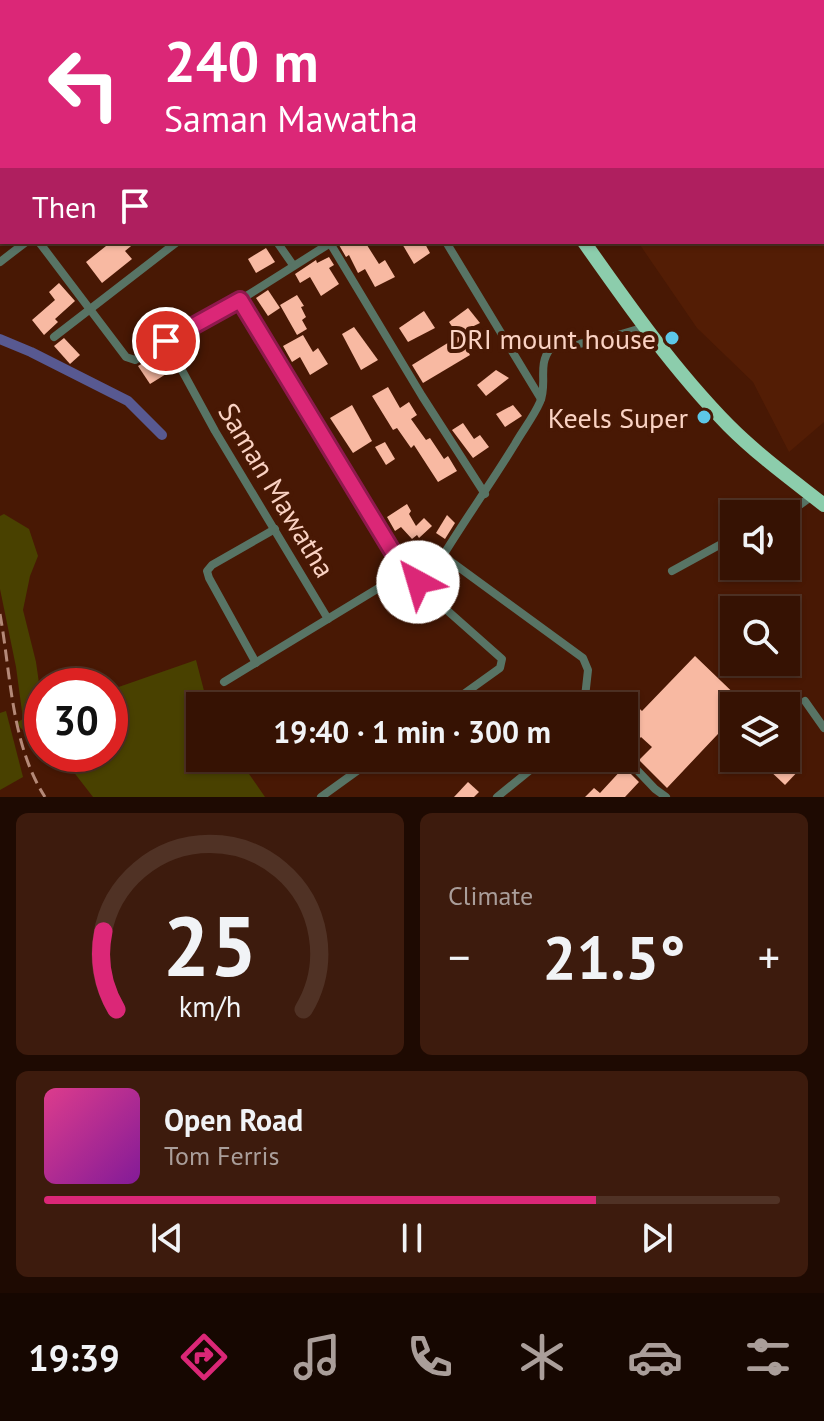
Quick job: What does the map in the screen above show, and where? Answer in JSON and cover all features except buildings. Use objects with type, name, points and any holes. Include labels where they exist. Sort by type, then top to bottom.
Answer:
[{"type":"highway","points":[[585,244],[680,372],[730,426],[772,465],[818,500]]},
{"type":"street","points":[[0,262],[23,244]]},
{"type":"street","points":[[41,244],[126,357],[135,360],[329,244]]},
{"type":"street","points":[[54,337],[174,244]]},
{"type":"street","points":[[278,244],[293,265]]},
{"type":"street","points":[[332,244],[422,396],[485,494]]},
{"type":"street","points":[[447,244],[542,399]]},
{"type":"street","points":[[240,300],[405,572],[502,659],[500,668],[467,692]]},
{"type":"street","points":[[423,589],[542,399],[542,368],[550,349],[601,340],[645,327]]},
{"type":"street","name":"Saman Mawatha","points":[[166,341],[215,431],[328,619]]},
{"type":"street","points":[[256,663],[207,571],[212,565],[275,529]]},
{"type":"street","points":[[672,571],[720,545]]},
{"type":"street","points":[[442,555],[583,658],[588,670],[586,692]]},
{"type":"street","points":[[224,682],[405,572]]},
{"type":"street","points":[[805,701],[824,728]]},
{"type":"street","points":[[638,771],[666,797]]},
{"type":"street","points":[[321,797],[356,772]]},
{"type":"street","points":[[497,797],[528,772]]},
{"type":"shaded area","points":[[639,244],[824,244],[824,422],[789,452],[753,382],[697,328]]},
{"type":"shaded area","points":[[4,514],[29,529],[38,556],[23,610],[37,668],[24,668],[24,731],[16,723],[23,719],[0,589],[0,516]]},
{"type":"shaded area","points":[[196,660],[204,692],[186,692],[186,772],[248,772],[265,797],[93,797],[74,772],[128,772],[128,684]]},
{"type":"shaded area","points":[[6,711],[23,777],[0,790],[0,713]]},
{"type":"waterway","points":[[0,339],[128,401],[162,435]]},
{"type":"railway","points":[[0,614],[19,732],[25,755],[45,797]]},
{"type":"place","name":"DRI mount house","points":[[672,338]]},
{"type":"place","name":"Keels Super","points":[[704,417]]},
{"type":"route","points":[[166,341],[240,300],[405,572],[418,582]]}]
